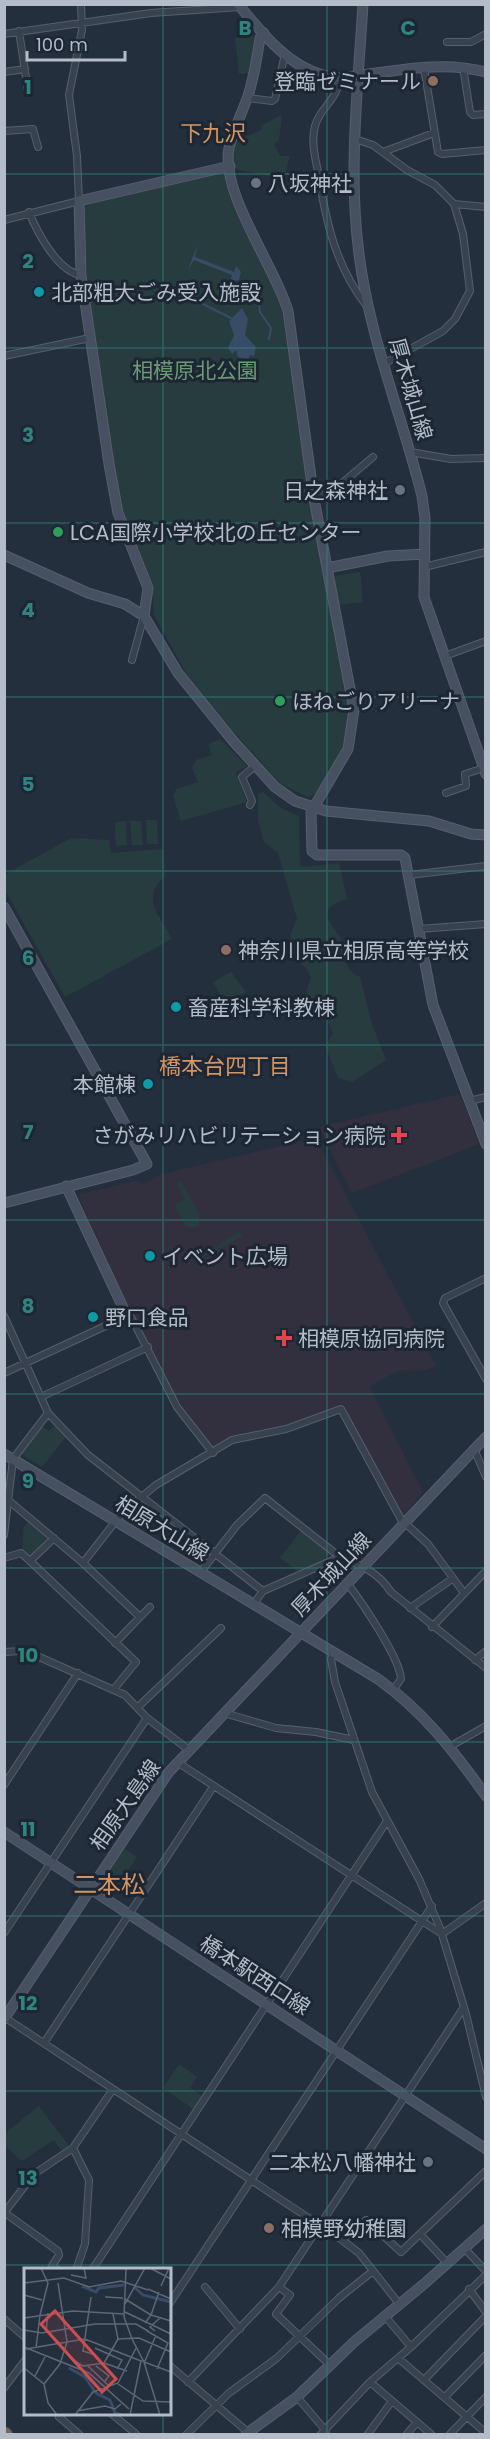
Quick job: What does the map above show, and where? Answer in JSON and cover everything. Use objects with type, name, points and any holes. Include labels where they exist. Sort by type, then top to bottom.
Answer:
[{"type":"street","points":[[81,4],[82,21],[69,95],[77,156],[81,275],[116,503],[148,588],[144,616],[132,660]]},
{"type":"street","name":"厚木城山線","points":[[363,4],[355,139],[355,220],[359,257],[370,310],[424,509],[424,597],[485,771]]},
{"type":"street","points":[[4,33],[192,8],[239,6],[285,54],[312,72],[339,78],[424,68],[463,67],[486,72]]},
{"type":"street","points":[[19,31],[28,91]]},
{"type":"street","points":[[264,33],[260,38],[248,98],[229,148],[230,166],[240,207],[278,282],[288,311],[314,499],[353,702],[354,724],[351,742],[310,817],[313,853],[401,855],[407,860],[433,1005],[486,1144]]},
{"type":"street","points":[[447,42],[471,42],[486,34]]},
{"type":"street","points":[[248,98],[272,101],[275,99],[285,54]]},
{"type":"street","points":[[463,67],[470,112],[473,115],[486,114]]},
{"type":"street","points":[[424,68],[438,152],[442,154],[486,150]]},
{"type":"street","points":[[4,72],[25,69]]},
{"type":"street","points":[[339,78],[338,92],[316,123],[314,147],[326,225],[333,246],[350,282],[370,310]]},
{"type":"street","points":[[4,131],[33,129],[38,147]]},
{"type":"street","points":[[383,152],[434,133]]},
{"type":"street","points":[[355,139],[383,152],[407,170],[435,185],[454,204],[463,234],[469,294],[455,319],[443,331],[385,363]]},
{"type":"street","points":[[4,220],[29,212],[230,166]]},
{"type":"street","points":[[454,204],[486,207]]},
{"type":"street","points":[[29,212],[43,243],[70,272],[81,275]]},
{"type":"street","points":[[4,356],[90,339]]},
{"type":"street","points":[[410,452],[451,459],[486,458]]},
{"type":"street","points":[[314,499],[339,486],[373,457]]},
{"type":"street","points":[[424,567],[486,552]]},
{"type":"street","points":[[327,568],[388,556],[424,554]]},
{"type":"street","points":[[4,555],[88,593],[125,604],[144,616],[178,673],[255,766],[284,794],[313,809],[429,821],[471,834],[486,835]]},
{"type":"street","points":[[444,656],[486,641]]},
{"type":"street","points":[[250,805],[252,801],[242,777],[255,766]]},
{"type":"street","points":[[446,793],[466,786],[465,774],[485,771]]},
{"type":"street","points":[[409,875],[486,866]]},
{"type":"street","points":[[4,907],[147,1164],[133,1170],[4,1203]]},
{"type":"street","points":[[419,929],[486,924]]},
{"type":"street","points":[[469,1101],[486,1097]]},
{"type":"street","points":[[66,1186],[127,1316],[134,1320],[177,1407],[213,1453]]},
{"type":"street","points":[[486,1278],[445,1298],[443,1303],[486,1379]]},
{"type":"street","points":[[4,1316],[48,1413],[88,1455],[263,1591]]},
{"type":"street","points":[[4,1373],[127,1316]]},
{"type":"street","points":[[41,1396],[148,1347]]},
{"type":"street","points":[[83,1563],[115,1521],[156,1485],[232,1440],[286,1429],[341,1409],[404,1522],[428,1544],[464,1593]]},
{"type":"street","points":[[4,1535],[9,1456],[48,1413]]},
{"type":"street","name":"厚木城山線","points":[[486,1437],[301,1633],[393,1690],[417,1710],[451,1746],[486,1796]]},
{"type":"street","points":[[474,1449],[486,1477]]},
{"type":"street","name":"相原大山線","points":[[9,1456],[301,1633]]},
{"type":"street","points":[[200,1573],[237,1525],[265,1498],[340,1557],[363,1566],[432,1627],[486,1668]]},
{"type":"street","points":[[8,1500],[83,1563],[140,1617]]},
{"type":"street","points":[[30,1561],[54,1538]]},
{"type":"street","points":[[4,1558],[21,1553],[136,1664],[114,1689]]},
{"type":"street","points":[[253,1605],[263,1591],[340,1557]]},
{"type":"street","points":[[432,1627],[486,1571]]},
{"type":"street","points":[[410,1608],[452,1579]]},
{"type":"street","points":[[347,1583],[377,1629],[399,1669],[401,1679],[393,1690]]},
{"type":"street","points":[[116,1643],[150,1607]]},
{"type":"street","points":[[138,1707],[221,1628]]},
{"type":"street","name":"相原大島線","points":[[5,2018],[159,1784],[177,1762],[301,1633]]},
{"type":"street","points":[[4,1652],[21,1651],[114,1689],[125,1695],[147,1718],[189,1750]]},
{"type":"street","points":[[475,1660],[486,1651]]},
{"type":"street","points":[[333,1652],[331,1659],[335,1682],[372,1792],[432,1906],[442,1934],[464,2007],[486,2097]]},
{"type":"street","points":[[4,1785],[78,1673]]},
{"type":"street","points":[[224,1713],[276,1728],[316,1732],[354,1740]]},
{"type":"street","points":[[4,1933],[147,1718]]},
{"type":"street","points":[[451,1746],[486,1726]]},
{"type":"street","points":[[177,1762],[442,1934]]},
{"type":"street","points":[[44,2043],[213,1787]]},
{"type":"street","points":[[93,2268],[387,1821]]},
{"type":"street","name":"橋本駅西口線","points":[[4,1832],[486,2149]]},
{"type":"street","points":[[442,1934],[486,1903]]},
{"type":"street","points":[[171,2301],[432,1906]]},
{"type":"street","points":[[188,2382],[279,2287],[464,2007]]},
{"type":"street","points":[[5,2018],[342,2240],[358,2253],[400,2304]]},
{"type":"street","points":[[55,2268],[52,2266],[58,2251],[5,2213],[34,2174],[73,2148],[113,2089]]},
{"type":"street","points":[[73,2148],[89,2180],[85,2244],[77,2268]]},
{"type":"street","points":[[342,2240],[364,2220],[368,2221],[399,2252],[486,2171]]},
{"type":"street","points":[[171,2367],[247,2434],[297,2397],[385,2316],[486,2229]]},
{"type":"street","points":[[420,2234],[448,2264]]},
{"type":"street","points":[[297,2397],[324,2433],[370,2382],[411,2347],[486,2273],[465,2248]]},
{"type":"street","points":[[187,2434],[216,2406],[373,2271]]},
{"type":"street","points":[[205,2287],[240,2329]]},
{"type":"street","points":[[279,2287],[291,2295],[276,2314],[330,2365]]},
{"type":"street","points":[[424,2380],[486,2314],[469,2289]]},
{"type":"street","points":[[385,2316],[411,2347]]},
{"type":"street","points":[[4,2319],[24,2336]]},
{"type":"street","points":[[445,2397],[486,2355]]},
{"type":"street","points":[[398,2358],[486,2433]]},
{"type":"street","points":[[4,2388],[24,2362]]},
{"type":"street","points":[[370,2382],[431,2434]]},
{"type":"street","points":[[450,2434],[486,2397]]},
{"type":"street","points":[[368,2434],[392,2401]]},
{"type":"street","points":[[61,2415],[79,2434]]},
{"type":"street","points":[[120,2416],[136,2434]]},
{"type":"street","points":[[407,2434],[417,2422]]},
{"type":"shaded area","name":"さがみリハビリテーション病院","points":[[460,1094],[479,1144],[352,1193],[318,1127]]},
{"type":"shaded area","name":"相模原協同病院","points":[[316,1138],[436,1366],[421,1371],[400,1370],[369,1386],[423,1492],[403,1516],[400,1515],[343,1404],[286,1425],[231,1436],[212,1446],[180,1406],[132,1309],[128,1306],[79,1198],[80,1194],[137,1181],[144,1184],[161,1174]]},
{"type":"green space","points":[[250,29],[254,33],[250,73],[239,74],[235,38]]},
{"type":"green space","points":[[282,115],[279,140],[274,144],[280,156],[290,156],[284,179],[235,169],[232,153],[235,142],[261,130],[262,125]]},
{"type":"green space","name":"相模原北公園","points":[[220,174],[227,178],[233,204],[269,277],[282,311],[310,504],[348,707],[348,728],[341,750],[325,780],[314,794],[308,797],[281,784],[222,719],[186,673],[154,615],[152,585],[118,501],[88,288],[83,211],[88,204]]},
{"type":"green space","points":[[360,572],[363,602],[338,605],[333,576]]},
{"type":"green space","points":[[220,739],[247,766],[236,772],[247,802],[181,821],[173,796],[176,789],[198,782],[192,768],[196,760],[212,755],[208,744]]},
{"type":"green space","points":[[263,792],[281,808],[299,816],[300,865],[302,867],[339,863],[347,899],[336,903],[329,908],[327,913],[346,947],[346,961],[349,969],[360,977],[372,1024],[386,1060],[352,1082],[338,1078],[325,1045],[333,1034],[324,1012],[315,1011],[306,992],[311,977],[307,969],[292,954],[290,935],[297,919],[278,853],[264,842],[258,820],[258,794]]},
{"type":"green space","points":[[146,820],[157,820],[158,844],[147,844]]},
{"type":"green space","points":[[126,821],[127,845],[116,846],[115,822]]},
{"type":"green space","points":[[130,821],[141,821],[143,845],[132,845]]},
{"type":"green space","points":[[71,838],[109,840],[111,853],[163,849],[165,876],[158,884],[153,899],[157,914],[172,939],[65,997],[5,890],[4,875]]},
{"type":"green space","points":[[231,972],[246,992],[225,1003],[213,982]]},
{"type":"green space","points":[[181,1181],[199,1213],[199,1225],[195,1228],[186,1226],[174,1205],[185,1199],[177,1184]]},
{"type":"green space","points":[[240,1231],[243,1236],[203,1257],[202,1252],[209,1251]]},
{"type":"green space","points":[[55,1425],[66,1437],[42,1467],[21,1454],[42,1426],[49,1431]]},
{"type":"green space","points":[[29,1521],[48,1537],[31,1556],[22,1549],[24,1527]]},
{"type":"green space","points":[[303,1528],[334,1552],[325,1557],[328,1562],[302,1574],[280,1558]]},
{"type":"green space","points":[[123,1848],[137,1857],[111,1896],[98,1886]]},
{"type":"green space","points":[[179,2064],[197,2077],[190,2088],[205,2098],[196,2111],[163,2088]]},
{"type":"green space","points":[[39,2106],[69,2146],[62,2152],[54,2140],[22,2161],[5,2146],[5,2133]]},
{"type":"water","points":[[197,246],[195,257],[234,272],[236,266],[241,272],[239,280],[230,282],[232,275],[194,260],[188,270]]},
{"type":"water","points":[[242,308],[248,319],[245,335],[256,347],[254,356],[250,355],[248,360],[238,357],[236,350],[232,354],[228,348],[234,335],[229,321]]},
{"type":"waterway","points":[[201,303],[231,318]]},
{"type":"waterway","points":[[259,303],[260,312],[271,328],[269,339]]},
{"type":"place","name":"登臨ゼミナール","points":[[433,81]]},
{"type":"place","name":"八坂神社","points":[[256,183]]},
{"type":"place","name":"北部粗大ごみ受入施設","points":[[39,292]]},
{"type":"place","name":"日之森神社","points":[[400,490]]},
{"type":"place","name":"LCA国際小学校北の丘センター","points":[[58,532]]},
{"type":"place","name":"ほねごりアリーナ","points":[[280,701]]},
{"type":"place","name":"神奈川県立相原高等学校","points":[[226,950]]},
{"type":"place","name":"畜産科学科教棟","points":[[176,1007]]},
{"type":"place","name":"本館棟","points":[[148,1084]]},
{"type":"place","name":"さがみリハビリテーション病院","points":[[399,1135]]},
{"type":"place","name":"イベント広場","points":[[150,1256]]},
{"type":"place","name":"野口食品","points":[[93,1317]]},
{"type":"place","name":"相模原協同病院","points":[[284,1338]]},
{"type":"place","name":"二本松八幡神社","points":[[428,2162]]},
{"type":"place","name":"相模野幼稚園","points":[[269,2228]]},
{"type":"district","name":"下九沢","points":[[213,133]]},
{"type":"district","name":"橋本台四丁目","points":[[225,1066]]},
{"type":"district","name":"二本松","points":[[109,1884]]}]
